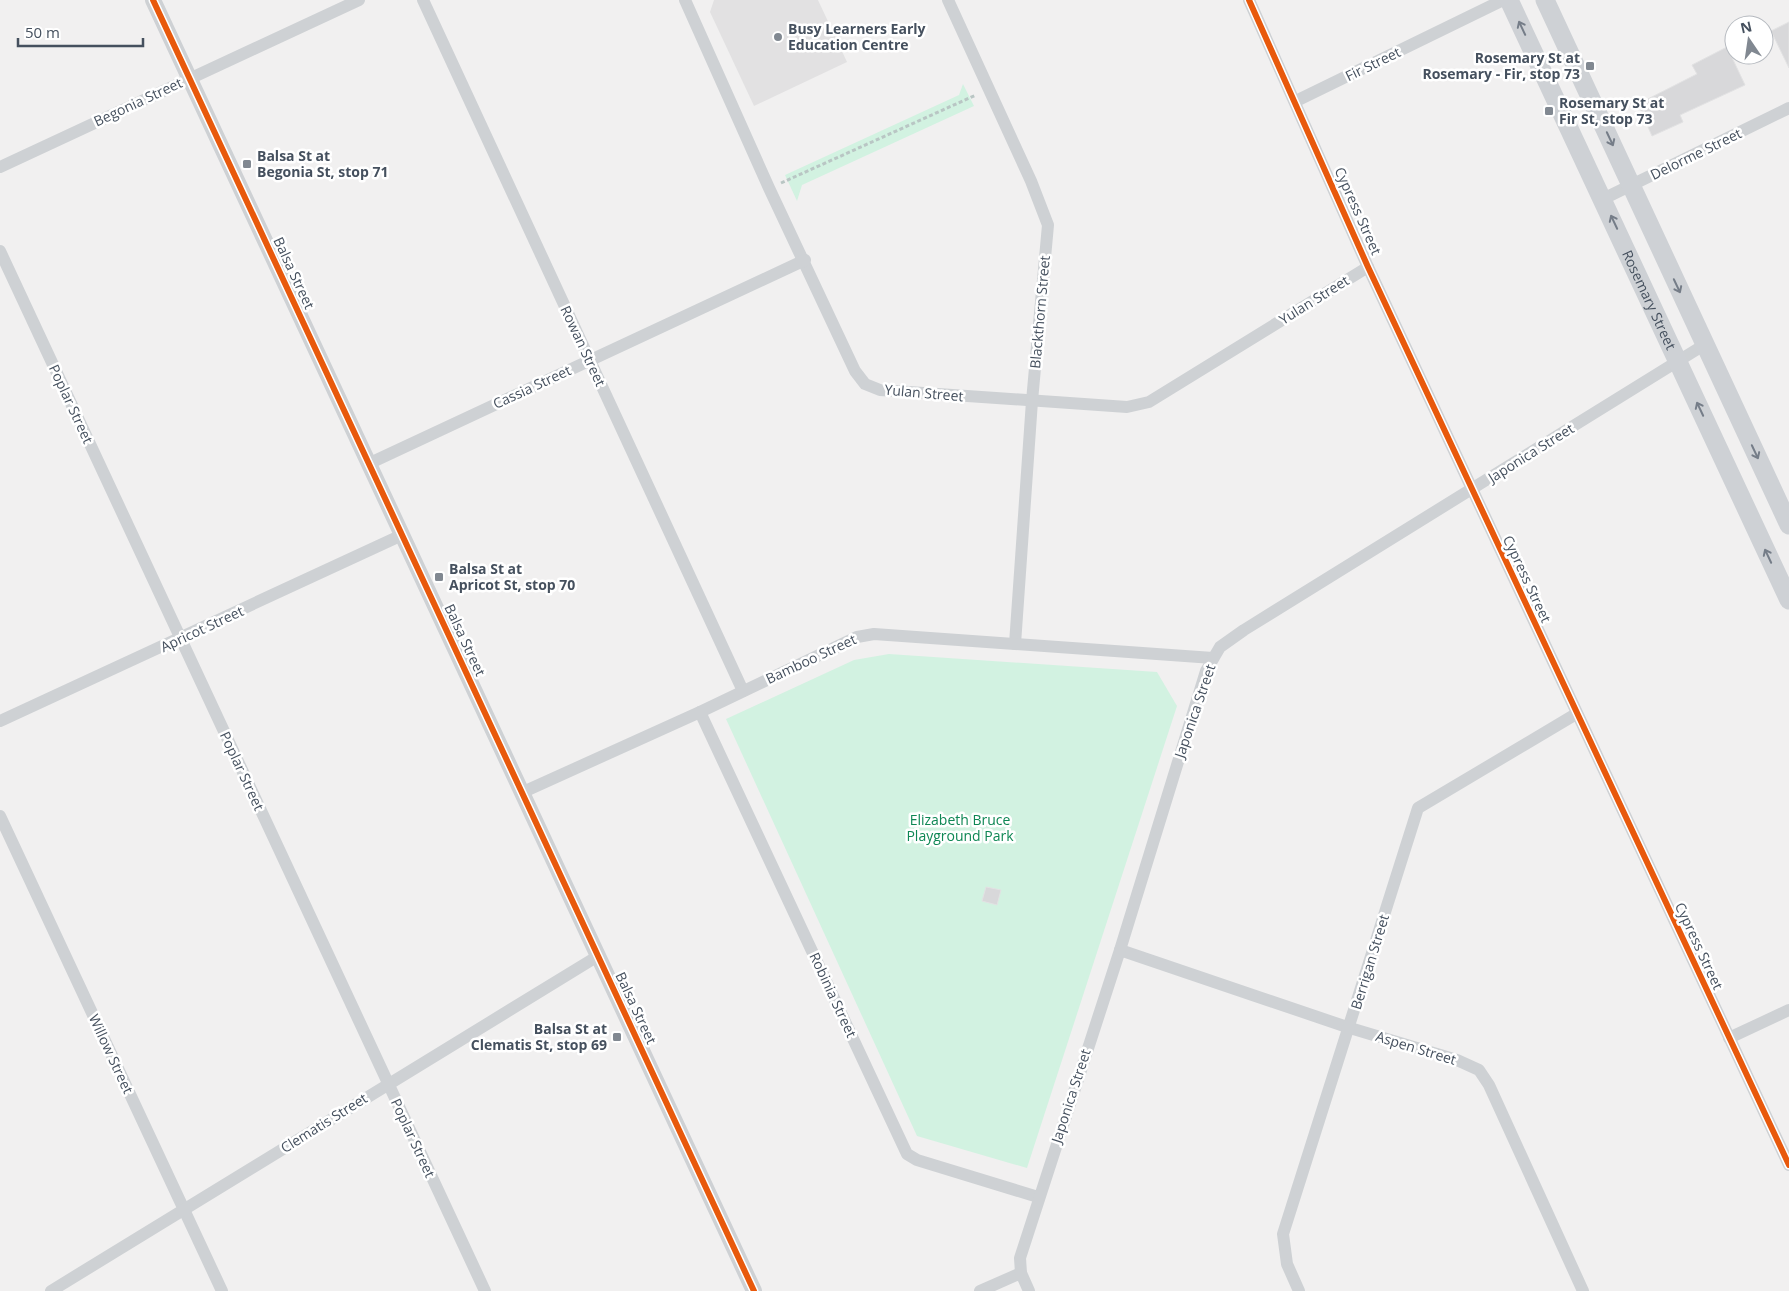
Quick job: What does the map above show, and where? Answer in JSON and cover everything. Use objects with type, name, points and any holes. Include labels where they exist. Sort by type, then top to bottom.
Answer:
[{"type":"main road","name":"Rosemary Street","points":[[1509,0],[1789,600]]},
{"type":"main road","points":[[1545,0],[1789,525]]},
{"type":"street","name":"Balsa Street","points":[[153,0],[754,1291]]},
{"type":"street","name":"Begonia Street","points":[[0,167],[359,0]]},
{"type":"street","name":"Rowan Street","points":[[423,0],[743,691]]},
{"type":"street","name":"Yulan Street","points":[[685,0],[769,188],[805,260],[855,371],[865,384],[880,390],[1127,407],[1149,402],[1368,266]]},
{"type":"street","name":"Blackthorn Street","points":[[948,0],[1031,181],[1048,225],[1032,401],[1015,644]]},
{"type":"street","name":"Cypress Street","points":[[1249,0],[1296,101],[1368,266],[1576,714],[1789,1165]]},
{"type":"street","name":"Fir Street","points":[[1296,101],[1503,0]]},
{"type":"street","name":"Delorme Street","points":[[1603,199],[1789,108]]},
{"type":"street","name":"Poplar Street","points":[[0,251],[485,1291]]},
{"type":"street","name":"Cassia Street","points":[[368,464],[805,260]]},
{"type":"street","name":"Japonica Street","points":[[1029,1291],[1021,1273],[1020,1258],[1038,1197],[1120,950],[1206,671],[1220,648],[1244,630],[1704,345]]},
{"type":"street","name":"Apricot Street","points":[[0,721],[402,535]]},
{"type":"street","name":"Bamboo Street","points":[[521,793],[700,712],[858,637],[874,634],[1213,658]]},
{"type":"street","name":"Robinia Street","points":[[700,712],[907,1154],[917,1160],[1038,1197]]},
{"type":"street","name":"Berrigan Street","points":[[1299,1291],[1287,1264],[1283,1234],[1350,1028],[1418,808],[1576,714]]},
{"type":"street","name":"Willow Street","points":[[0,816],[222,1291]]},
{"type":"street","name":"Aspen Street","points":[[1120,950],[1350,1028],[1456,1060],[1479,1070],[1489,1085],[1584,1291]]},
{"type":"street","name":"Clematis Street","points":[[51,1291],[598,956]]},
{"type":"street","points":[[1729,1038],[1789,1010]]},
{"type":"street","points":[[980,1291],[1021,1273]]},
{"type":"path","points":[[769,188],[989,89]]},
{"type":"shaded area","name":"Busy Learners Early Education Centre","points":[[714,0],[818,0],[847,62],[754,106],[710,12]]},
{"type":"green space","points":[[963,84],[974,106],[802,185],[797,201],[785,175],[959,95]]},
{"type":"green space","name":"Elizabeth Bruce Playground Park","points":[[889,654],[1157,672],[1177,706],[1027,1168],[917,1136],[726,719],[854,660]]},
{"type":"building","points":[[1789,22],[1789,68],[1774,37],[1774,30]]},
{"type":"building","points":[[1724,49],[1724,65],[1736,65],[1745,85],[1680,115],[1683,122],[1652,136],[1638,104],[1697,74],[1692,65]]},
{"type":"building","points":[[986,887],[1001,890],[997,905],[982,901]]},
{"type":"cycle path","points":[[153,0],[754,1291]]},
{"type":"cycle path","points":[[1249,0],[1368,267],[1789,1165]]},
{"type":"place","name":"Busy Learners Early Education Centre","points":[[778,37]]},
{"type":"place","name":"Rosemary St at Rosemary - Fir, stop 73","points":[[1590,66]]},
{"type":"place","name":"Rosemary St at Fir St, stop 73","points":[[1549,111]]},
{"type":"place","name":"Balsa St at Begonia St, stop 71","points":[[247,164]]},
{"type":"place","name":"Balsa St at Apricot St, stop 70","points":[[439,577]]},
{"type":"place","name":"Balsa St at Clematis St, stop 69","points":[[617,1037]]}]
